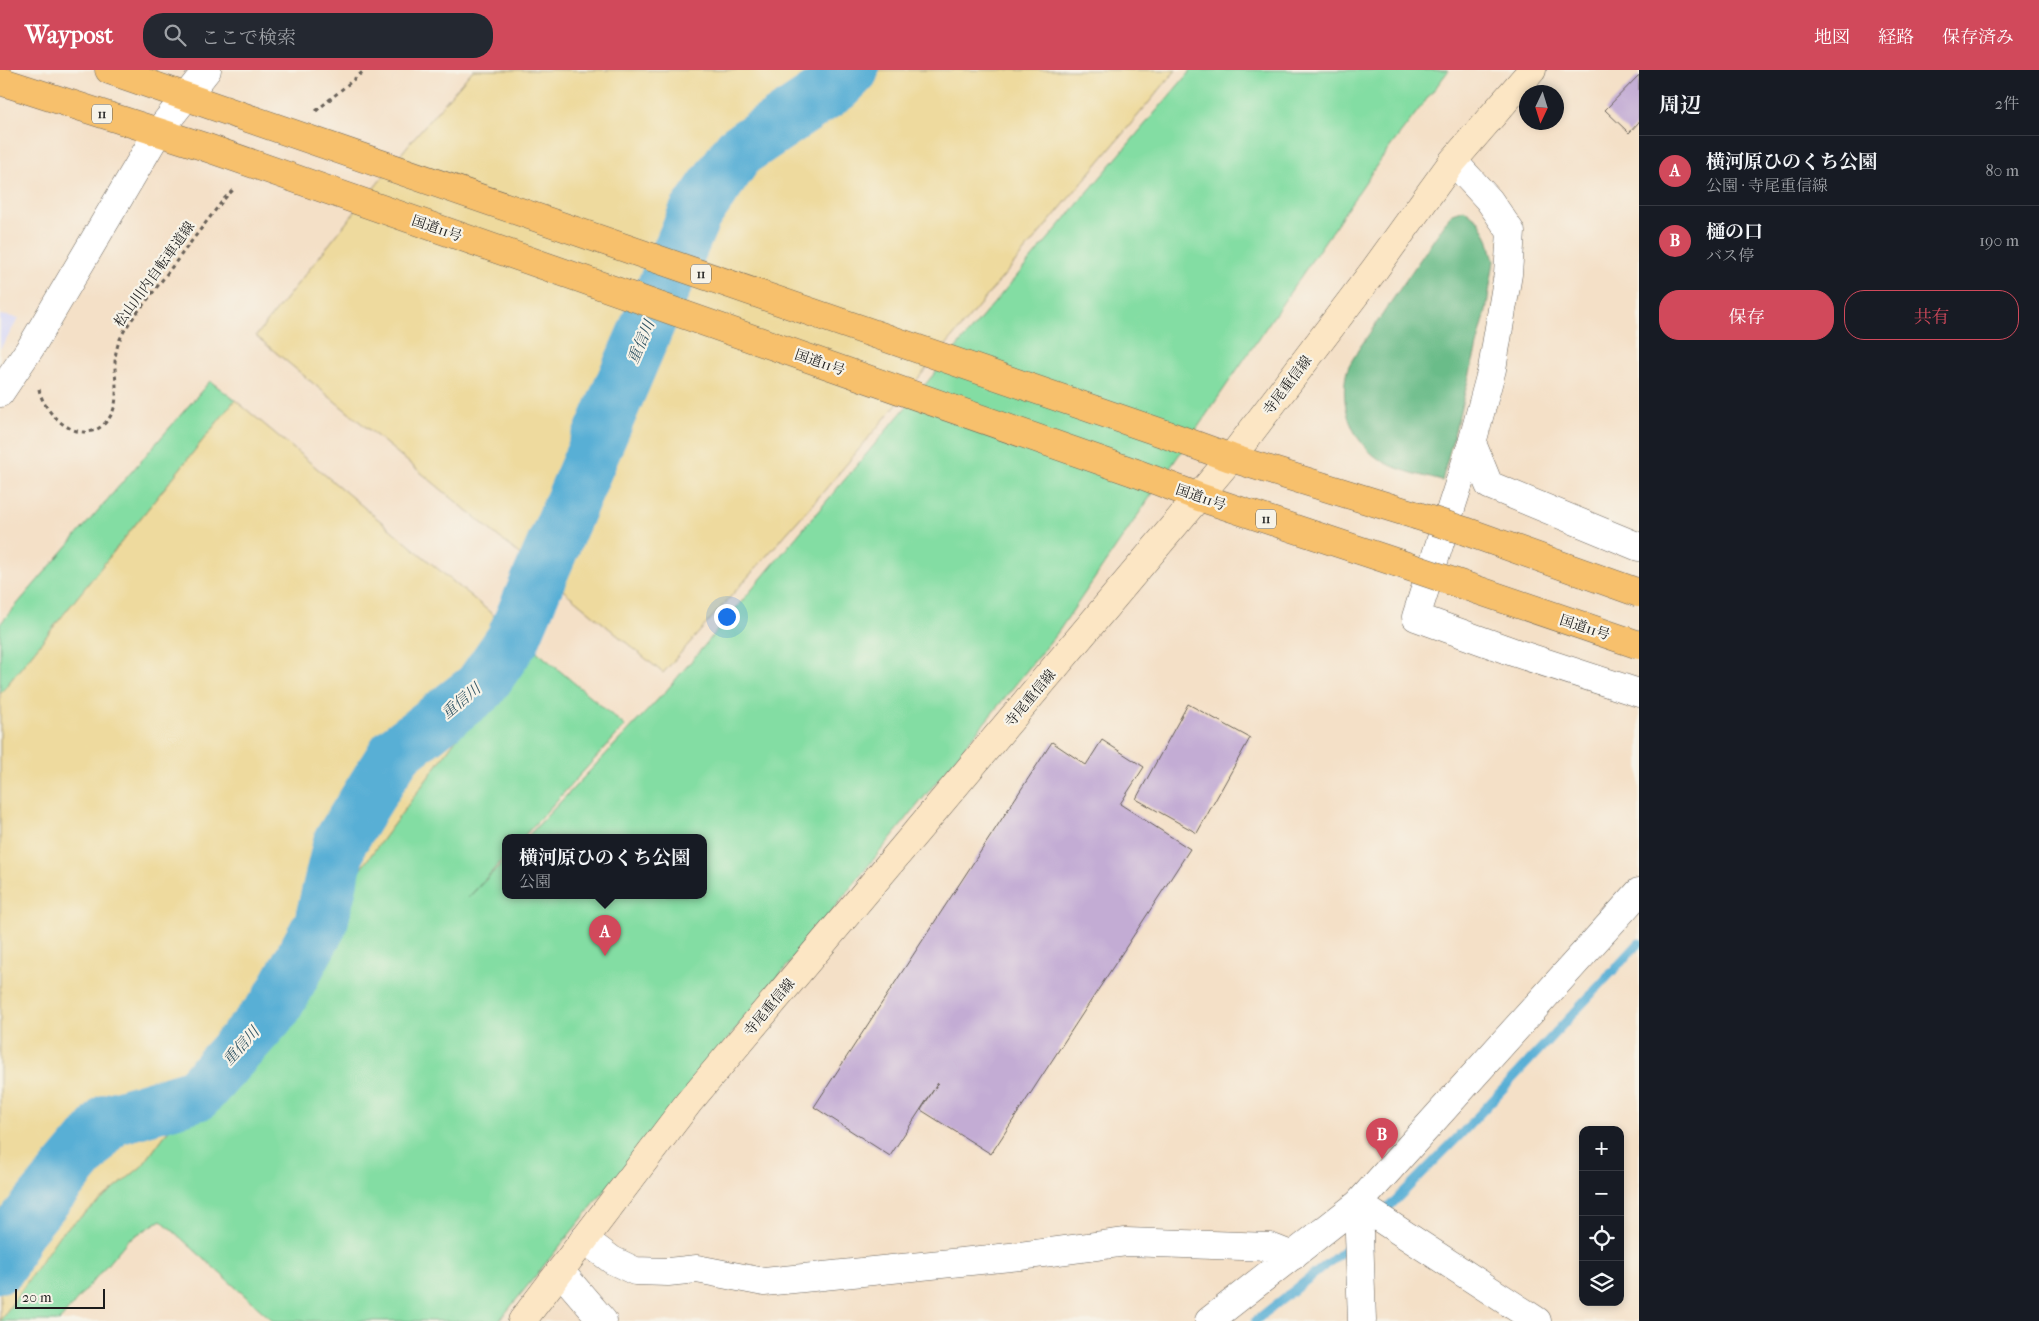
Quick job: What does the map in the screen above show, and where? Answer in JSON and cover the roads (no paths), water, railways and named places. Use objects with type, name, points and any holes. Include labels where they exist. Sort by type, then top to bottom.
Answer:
[{"type":"highway","name":"11","points":[[109,70],[1231,458],[1415,515],[1639,593]]},
{"type":"highway","name":"国道11号","points":[[0,81],[205,147],[1136,473],[1199,497],[1639,645]]},
{"type":"main road","name":"寺尾重信線","points":[[522,1321],[689,1102],[1231,458],[1375,269],[1453,161],[1532,70]]},
{"type":"street","points":[[0,393],[31,347],[158,132],[206,70]]},
{"type":"street","points":[[1453,161],[1489,200],[1510,232],[1508,274],[1492,368],[1472,443],[1416,617],[1516,653],[1639,692]]},
{"type":"street","points":[[1472,443],[1489,486],[1639,547]]},
{"type":"street","points":[[1209,1321],[1358,1204],[1639,892]]},
{"type":"street","points":[[1358,1204],[1362,1321]]},
{"type":"street","points":[[1358,1204],[1537,1321]]},
{"type":"street","points":[[584,1239],[612,1260],[635,1271],[668,1272],[697,1269],[764,1282],[1020,1256],[1126,1242],[1270,1247],[1293,1256]]},
{"type":"street","points":[[560,1271],[603,1321]]},
{"type":"waterway","name":"重信川","points":[[0,1266],[18,1230],[110,1120],[197,1094],[275,1007],[321,923],[340,842],[395,753],[480,687],[513,639],[695,214],[739,151],[837,85],[852,70]]},
{"type":"waterway","points":[[1381,1215],[1462,1133],[1639,943]]},
{"type":"waterway","points":[[1255,1321],[1354,1241]]},
{"type":"place","name":"横河原ひのくち公園","points":[[605,956]]},
{"type":"place","name":"樋の口","points":[[1382,1159]]}]
